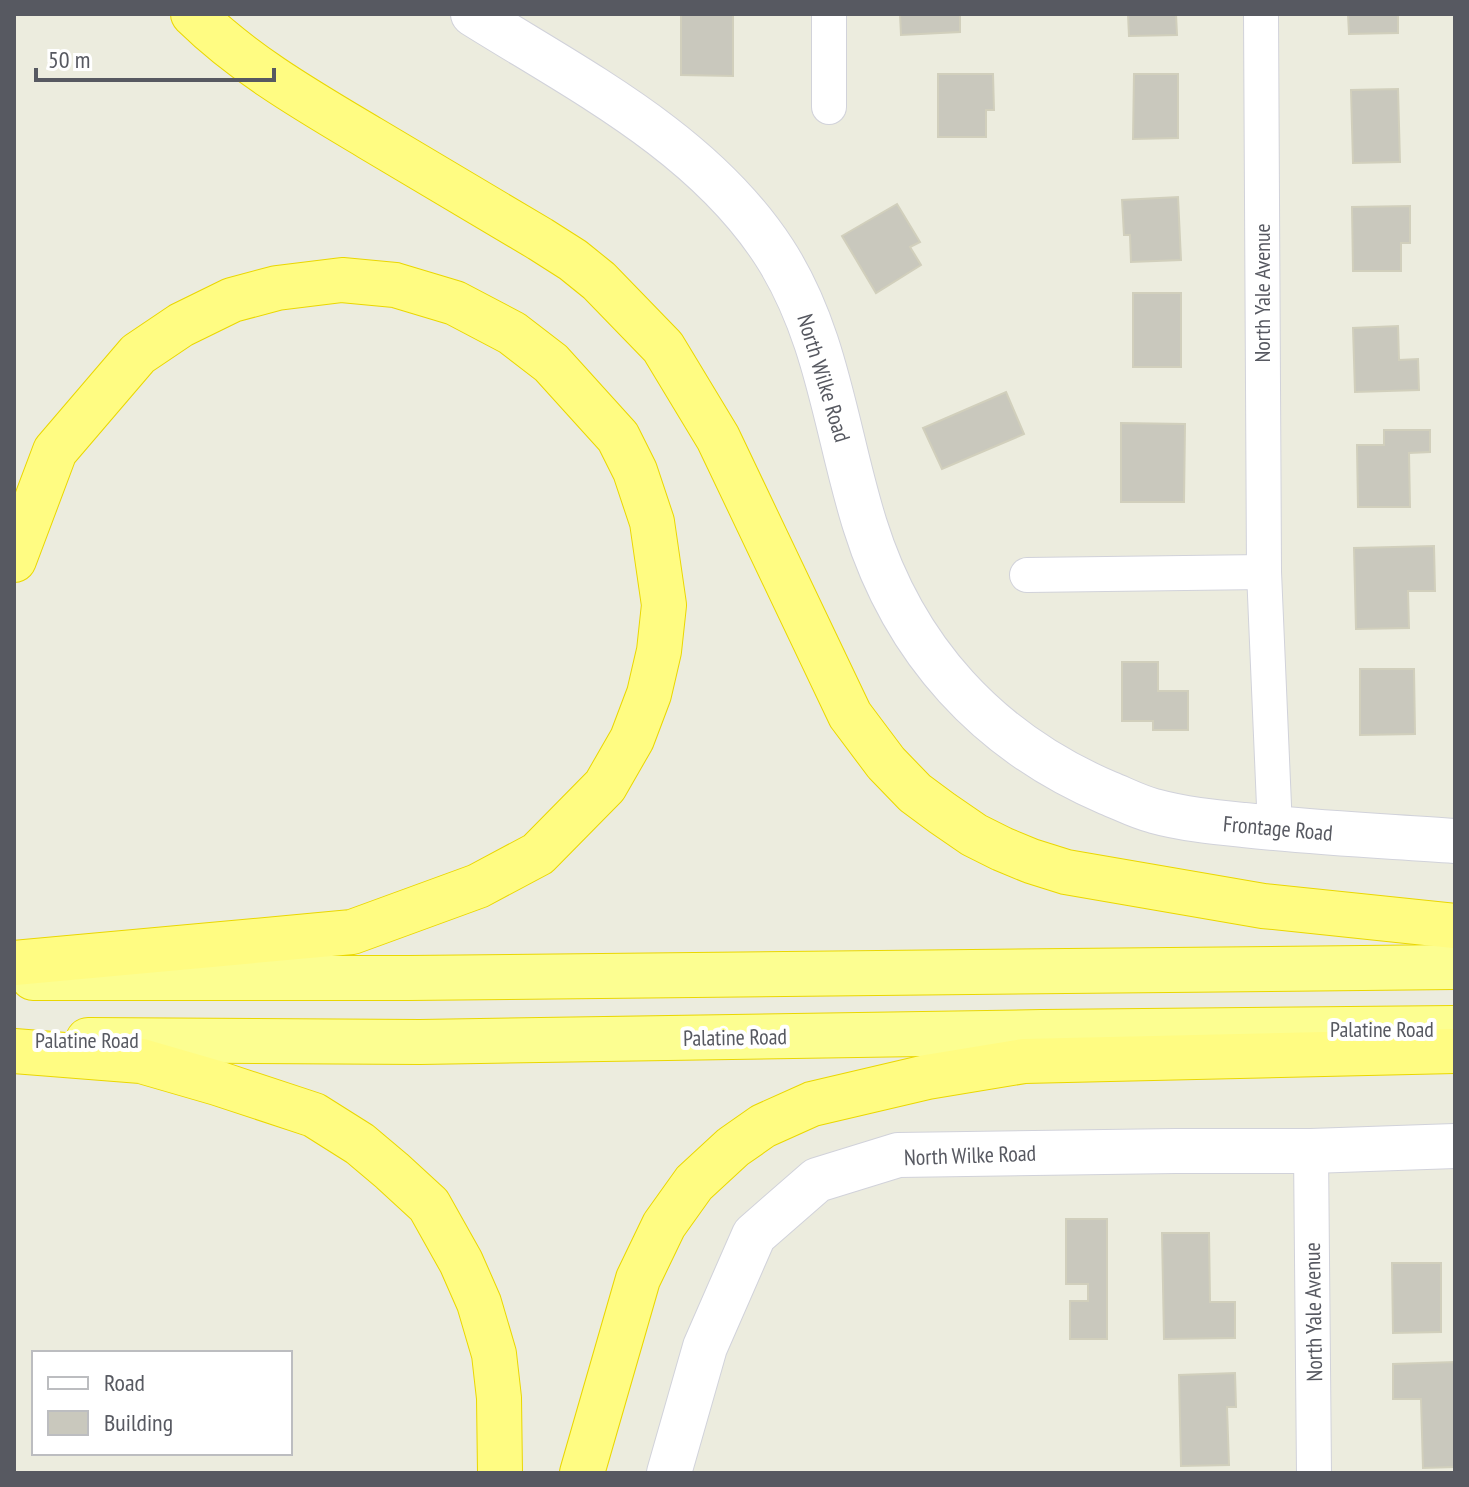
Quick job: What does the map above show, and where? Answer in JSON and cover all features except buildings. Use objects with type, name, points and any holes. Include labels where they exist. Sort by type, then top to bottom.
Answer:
[{"type":"highway","points":[[193,14],[231,49],[269,75],[573,260],[599,281],[663,347],[718,438],[850,715],[886,763],[915,793],[942,813],[974,835],[1002,849],[1066,872],[1263,906],[1455,926]]},
{"type":"highway","points":[[14,560],[55,451],[138,354],[181,325],[232,300],[277,288],[342,280],[395,285],[455,303],[512,333],[551,363],[618,437],[635,471],[652,522],[664,605],[659,651],[649,694],[632,739],[605,786],[538,854],[478,886],[352,932],[14,963]]},
{"type":"highway","points":[[14,978],[409,978],[1455,967]]},
{"type":"highway","name":"Palatine Road","points":[[14,1040],[420,1042],[1455,1028]]},
{"type":"highway","points":[[14,1051],[141,1061],[217,1083],[314,1115],[360,1144],[392,1171],[429,1205],[461,1262],[479,1303],[494,1354],[499,1398],[500,1473]]},
{"type":"highway","points":[[582,1473],[638,1279],[664,1225],[694,1183],[733,1147],[763,1126],[812,1104],[927,1077],[1024,1061],[1455,1051]]},
{"type":"street","name":"North Wilke Road","points":[[473,14],[622,107],[672,143],[741,207],[775,253],[809,318],[864,523],[890,591],[919,640],[943,672],[976,707],[1010,736],[1045,762],[1105,791]]},
{"type":"street","points":[[829,14],[829,107]]},
{"type":"street","name":"North Yale Avenue","points":[[1261,14],[1264,572],[1275,829]]},
{"type":"street","points":[[1027,575],[1264,572]]},
{"type":"street","name":"Frontage Road","points":[[1105,791],[1151,811],[1193,820],[1275,829],[1455,841]]},
{"type":"street","points":[[1311,1151],[1455,1146]]},
{"type":"street","name":"North Wilke Road","points":[[669,1473],[705,1347],[754,1235],[817,1180],[898,1155],[1311,1151]]},
{"type":"street","name":"North Yale Avenue","points":[[1311,1151],[1314,1473]]}]
